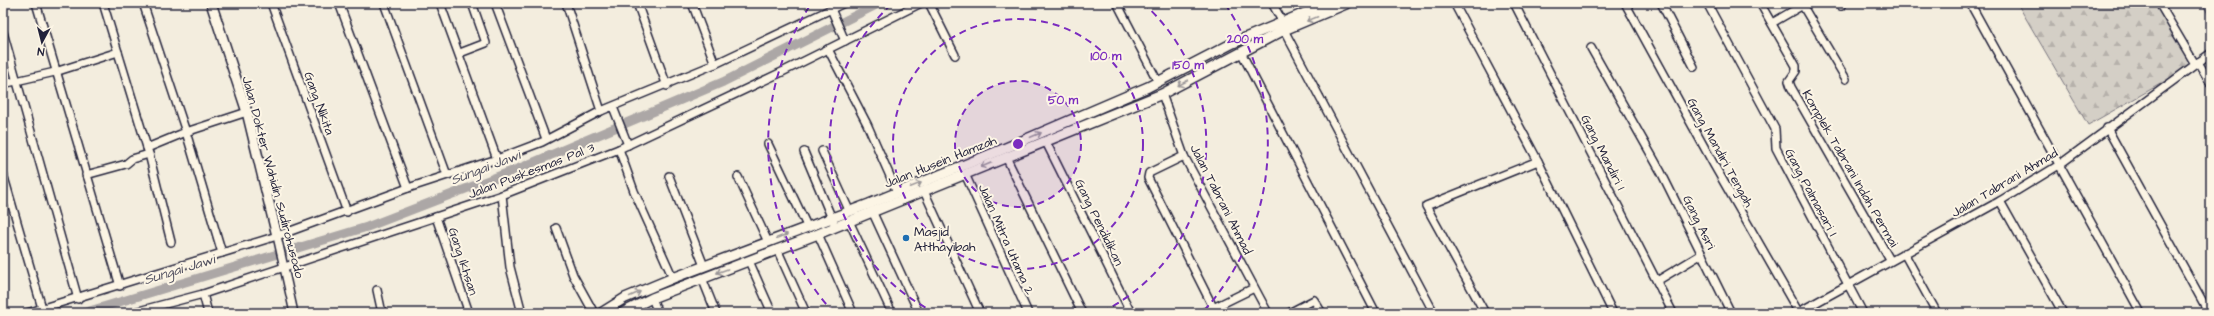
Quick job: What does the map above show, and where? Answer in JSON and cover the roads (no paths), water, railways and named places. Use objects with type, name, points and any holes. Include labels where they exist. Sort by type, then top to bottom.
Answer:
[{"type":"street","points":[[36,3],[55,72],[120,286]]},
{"type":"street","points":[[103,3],[148,151],[172,242]]},
{"type":"street","points":[[142,3],[186,132],[222,253]]},
{"type":"street","name":"Jalan Dokter Wahidin Sudirohusodo","points":[[211,3],[247,112],[285,267],[294,313]]},
{"type":"street","name":"Gang Nikita","points":[[270,3],[347,212]]},
{"type":"street","points":[[339,3],[408,188]]},
{"type":"street","points":[[384,3],[447,175]]},
{"type":"street","points":[[440,3],[460,53],[497,159]]},
{"type":"street","points":[[460,53],[486,43],[472,3]]},
{"type":"street","points":[[495,3],[546,139]]},
{"type":"street","points":[[566,3],[601,111]]},
{"type":"street","points":[[637,3],[667,86]]},
{"type":"street","points":[[692,3],[715,64]]},
{"type":"street","points":[[27,313],[78,299],[277,236],[347,212],[408,188],[497,159],[546,139],[601,111],[614,110],[832,12],[844,3]]},
{"type":"street","name":"Jalan Puskesmas Pal 3","points":[[131,313],[203,294],[502,196],[619,149],[626,141],[828,50],[843,38],[921,3]]},
{"type":"street","points":[[929,3],[955,55]]},
{"type":"street","points":[[1117,3],[1158,82]]},
{"type":"street","points":[[1272,3],[1434,313]]},
{"type":"street","name":"Jalan Husein Hamzah","points":[[622,313],[652,298],[818,234],[1006,157],[1021,146],[1046,142],[1162,94],[1241,52],[1283,26],[1329,3]]},
{"type":"street","name":"Jalan Husein Hamzah","points":[[601,313],[625,298],[672,278],[1021,146],[1158,82],[1233,43],[1348,3]]},
{"type":"street","points":[[1454,3],[1538,161],[1613,313]]},
{"type":"street","name":"Gang Mandiri 1","points":[[1514,3],[1673,313]]},
{"type":"street","name":"Gang Mandiri Tengah","points":[[1625,3],[1714,165],[1798,313]]},
{"type":"street","points":[[1661,3],[1694,66]]},
{"type":"street","name":"Gang Palmasari I","points":[[1707,3],[1775,129],[1776,148],[1863,313]]},
{"type":"street","points":[[1760,3],[1772,23],[1802,4],[1846,79]]},
{"type":"street","points":[[1970,3],[2141,313]]},
{"type":"street","points":[[2159,3],[2211,84]]},
{"type":"street","points":[[832,12],[843,38]]},
{"type":"street","name":"Komplek Tabrani Indah Permai","points":[[1772,23],[1796,66],[1796,71],[1789,81],[1791,87],[1890,260]]},
{"type":"street","points":[[3,32],[78,299]]},
{"type":"street","name":"Gang Asri","points":[[1591,48],[1644,142],[1731,313]]},
{"type":"street","points":[[828,50],[867,124],[897,192]]},
{"type":"street","points":[[3,84],[55,72],[118,52]]},
{"type":"street","points":[[1241,52],[1376,313]]},
{"type":"street","name":"Jalan Tabrani Ahmad","points":[[1798,313],[1890,260],[2000,201],[2059,165],[2107,128],[2211,53]]},
{"type":"street","name":"Jalan Tabrani Ahmad","points":[[1162,94],[1184,156],[1268,313]]},
{"type":"street","points":[[614,110],[626,141]]},
{"type":"street","points":[[86,175],[126,164],[132,159],[186,132],[247,112]]},
{"type":"street","points":[[2107,128],[2209,313]]},
{"type":"street","name":"Gang Pendidikan","points":[[1046,142],[1132,313]]},
{"type":"street","points":[[768,144],[807,226]]},
{"type":"street","points":[[619,149],[634,191],[672,278]]},
{"type":"street","points":[[822,151],[849,210]]},
{"type":"street","points":[[804,152],[835,226]]},
{"type":"street","points":[[1184,156],[1149,173],[1148,178],[1215,311]]},
{"type":"street","points":[[1006,157],[1082,313]]},
{"type":"street","points":[[1485,313],[1426,206],[1538,161]]},
{"type":"street","points":[[3,174],[42,308]]},
{"type":"street","name":"Jalan Mitra Utama 2","points":[[965,174],[1028,313]]},
{"type":"street","points":[[669,176],[704,266]]},
{"type":"street","points":[[738,177],[768,242]]},
{"type":"street","points":[[924,191],[980,313]]},
{"type":"street","points":[[502,196],[510,267],[522,313]]},
{"type":"street","points":[[2000,201],[2063,313]]},
{"type":"street","points":[[872,211],[919,313]]},
{"type":"street","name":"Gang Ikhsan","points":[[436,217],[469,313]]},
{"type":"street","points":[[849,221],[892,313]]},
{"type":"street","points":[[556,228],[574,275],[594,313]]},
{"type":"street","points":[[818,234],[853,313]]},
{"type":"street","points":[[777,249],[806,313]]},
{"type":"street","points":[[1904,253],[1937,313]]},
{"type":"street","points":[[1657,281],[1702,254]]},
{"type":"street","points":[[749,261],[772,313]]},
{"type":"street","points":[[702,278],[716,313]]},
{"type":"street","points":[[1203,313],[1215,311],[1254,288]]},
{"type":"street","points":[[377,290],[382,313]]},
{"type":"street","points":[[203,294],[208,313]]},
{"type":"street","points":[[652,298],[658,313]]},
{"type":"street","points":[[1289,313],[1314,300],[1322,313]]},
{"type":"street","points":[[3,306],[5,313]]},
{"type":"waterway","name":"Sungai Jawi","points":[[83,313],[367,227],[525,166],[723,82],[880,3]]},
{"type":"place","name":"Masjid Atthayibah","points":[[906,238]]}]
